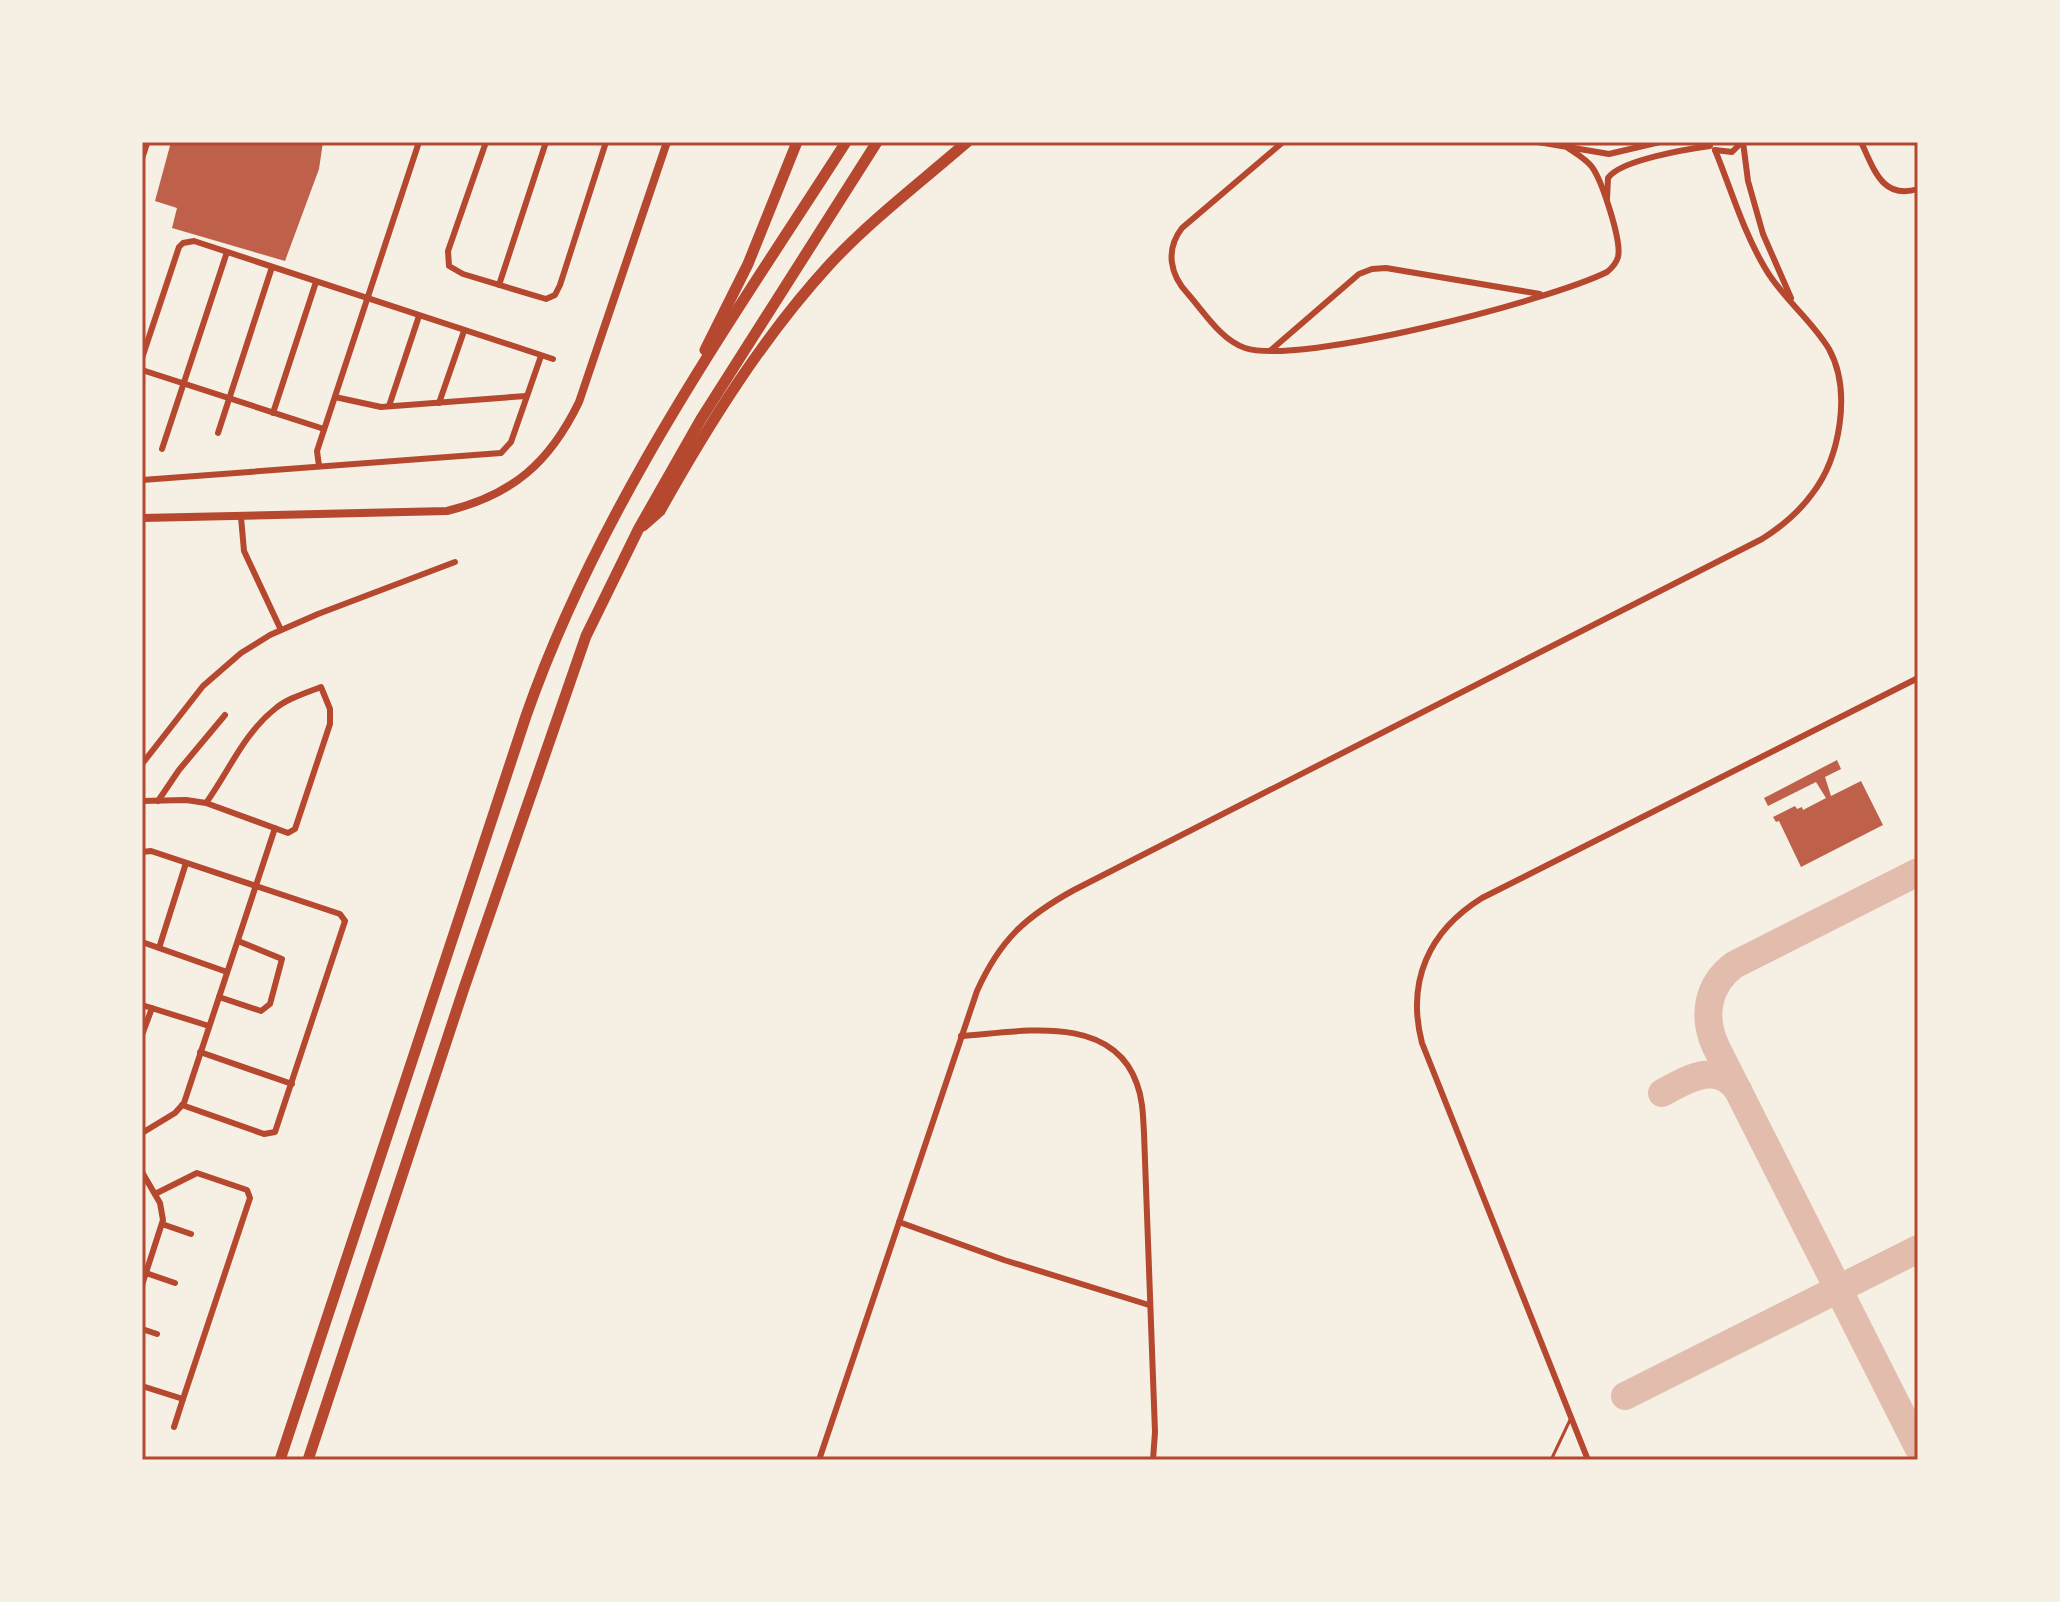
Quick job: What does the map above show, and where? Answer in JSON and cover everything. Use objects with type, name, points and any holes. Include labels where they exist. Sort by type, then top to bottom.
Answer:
[{"type":"highway","points":[[280,1460],[538,681],[604,534],[680,400],[748,264],[797,142]]},
{"type":"highway","points":[[680,400],[846,142]]},
{"type":"highway","points":[[308,1460],[464,988],[586,636],[639,528],[701,419],[877,142]]},
{"type":"highway","points":[[639,528],[660,511],[746,373],[806,291],[868,228],[967,142]]},
{"type":"main road","points":[[142,518],[447,511],[499,492],[532,470],[557,442],[579,402],[667,142]]},
{"type":"street","points":[[142,157],[147,142]]},
{"type":"street","points":[[319,466],[317,451],[419,142]]},
{"type":"street","points":[[486,142],[448,259],[453,269],[546,299],[555,295],[560,285],[606,142]]},
{"type":"street","points":[[499,285],[546,142]]},
{"type":"street","points":[[1283,142],[1182,228],[1171,251],[1174,274],[1182,288],[1225,336],[1245,348],[1271,351],[1355,341],[1544,294],[1612,268],[1618,258],[1618,246],[1608,206],[1593,169],[1568,148]]},
{"type":"street","points":[[1538,142],[1609,154],[1660,142]]},
{"type":"street","points":[[1608,206],[1608,178],[1617,169],[1711,146],[1732,152],[1743,142]]},
{"type":"street","points":[[1743,142],[1748,181],[1763,234],[1793,302]]},
{"type":"street","points":[[1861,142],[1884,185],[1900,192],[1918,189]]},
{"type":"street","points":[[819,1460],[977,991],[1002,944],[1025,921],[1052,902],[1722,561],[1762,539],[1792,516],[1812,495],[1828,466],[1840,414],[1839,388],[1830,352],[1793,302],[1773,281],[1757,255],[1711,146]]},
{"type":"street","points":[[142,358],[179,247],[194,241],[553,359]]},
{"type":"street","points":[[162,449],[227,252]]},
{"type":"street","points":[[218,433],[272,267]]},
{"type":"street","points":[[1271,351],[1359,274],[1372,269],[1386,268],[1544,294]]},
{"type":"street","points":[[273,413],[316,282]]},
{"type":"street","points":[[389,406],[419,316]]},
{"type":"street","points":[[439,403],[464,331]]},
{"type":"street","points":[[142,480],[501,453],[511,442],[541,356]]},
{"type":"street","points":[[142,370],[324,429]]},
{"type":"street","points":[[335,397],[381,407],[526,396]]},
{"type":"street","points":[[241,517],[244,551],[281,630]]},
{"type":"street","points":[[142,764],[203,686],[241,653],[281,630],[455,562]]},
{"type":"street","points":[[1588,1460],[1422,1043],[1417,1024],[1416,997],[1426,961],[1445,927],[1482,898],[1918,678]]},
{"type":"street","points":[[142,801],[206,803],[288,833],[295,829],[331,716],[321,687],[286,702],[263,721],[244,743],[206,803]]},
{"type":"street","points":[[158,801],[179,770],[225,715]]},
{"type":"street","points":[[142,1133],[175,1113],[182,1105],[275,828]]},
{"type":"street","points":[[142,852],[151,851],[340,914],[345,921],[276,1130],[270,1135],[182,1105]]},
{"type":"street","points":[[159,948],[186,863]]},
{"type":"street","points":[[219,997],[261,1011],[270,1004],[282,959],[238,941]]},
{"type":"street","points":[[142,942],[227,972]]},
{"type":"street","points":[[142,1005],[209,1026]]},
{"type":"street","points":[[142,1035],[152,1008]]},
{"type":"street","points":[[961,1036],[1074,1032],[1088,1035],[1101,1042],[1128,1066],[1137,1082],[1142,1101],[1155,1432],[1153,1460]]},
{"type":"street","points":[[200,1052],[292,1084]]},
{"type":"street","points":[[142,1172],[161,1207],[162,1224],[142,1285]]},
{"type":"street","points":[[155,1194],[197,1173],[247,1190],[250,1195],[174,1427]]},
{"type":"street","points":[[899,1222],[1004,1260],[1149,1305]]},
{"type":"street","points":[[162,1224],[191,1234]]},
{"type":"street","points":[[146,1273],[175,1283]]},
{"type":"street","points":[[142,1329],[157,1334]]},
{"type":"street","points":[[142,1386],[183,1399]]},
{"type":"lane","points":[[1551,1460],[1572,1417]]},
{"type":"building","points":[[171,142],[323,142],[319,169],[285,261],[172,228],[177,208],[155,201]]},
{"type":"building","points":[[1837,760],[1841,769],[1825,777],[1831,796],[1861,781],[1883,825],[1801,867],[1779,821],[1776,822],[1773,817],[1795,806],[1803,810],[1826,798],[1816,782],[1768,806],[1764,798]]},
{"type":"taxiway","points":[[1918,872],[1734,965],[1718,982],[1708,1013],[1716,1047],[1918,1447]]},
{"type":"taxiway","points":[[1662,1093],[1702,1075],[1720,1076],[1738,1090]]},
{"type":"taxiway","points":[[1625,1396],[1918,1249]]}]
